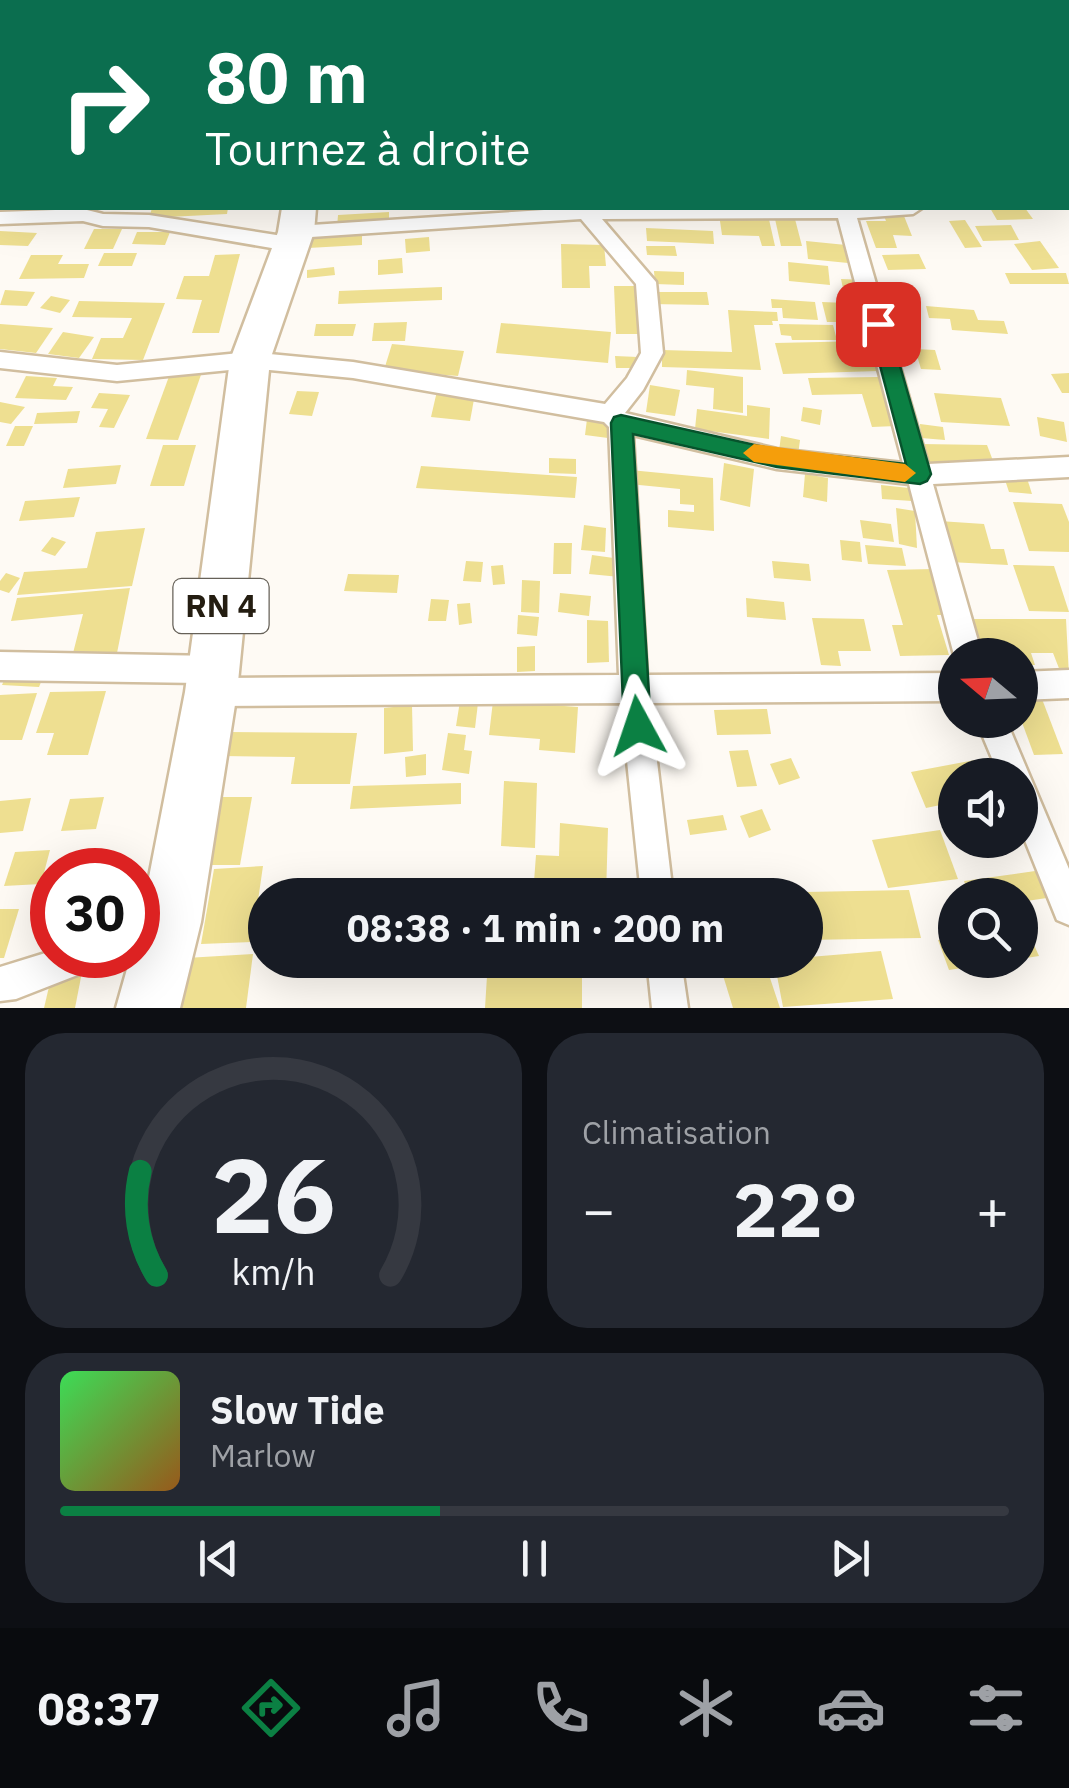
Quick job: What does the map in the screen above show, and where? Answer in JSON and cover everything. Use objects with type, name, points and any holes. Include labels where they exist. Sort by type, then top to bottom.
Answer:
[{"type":"highway","name":"RN 4","points":[[160,902],[212,681],[250,360],[294,228]]},
{"type":"highway","name":"RN 4","points":[[148,1008],[150,978]]},
{"type":"street","points":[[586,210],[646,282],[652,353],[616,418],[634,692],[655,878]]},
{"type":"street","points":[[0,218],[65,212],[104,220],[294,228],[586,210],[846,210],[963,638]]},
{"type":"street","points":[[0,360],[118,372],[250,360],[353,370],[616,418],[777,458],[920,474],[1069,466]]},
{"type":"street","points":[[0,666],[212,681],[634,692],[938,688]]},
{"type":"street","points":[[1038,685],[1069,684]]},
{"type":"street","points":[[1038,833],[1069,908]]},
{"type":"street","points":[[0,984],[30,977]]},
{"type":"street","points":[[666,978],[670,1008]]},
{"type":"building","points":[[151,210],[228,210],[227,214],[149,218]]},
{"type":"building","points":[[991,210],[1026,210],[1033,219],[997,220]]},
{"type":"building","points":[[389,212],[389,225],[337,228],[338,215]]},
{"type":"building","points":[[719,214],[768,215],[775,246],[762,246],[759,236],[722,235]]},
{"type":"building","points":[[884,216],[904,216],[912,236],[893,235],[897,248],[876,248],[866,221],[886,221]]},
{"type":"building","points":[[775,219],[795,219],[802,246],[781,246]]},
{"type":"building","points":[[965,220],[982,247],[965,248],[949,221]]},
{"type":"building","points":[[1011,225],[1019,240],[983,241],[975,226]]},
{"type":"building","points":[[646,228],[713,231],[714,244],[647,241]]},
{"type":"building","points":[[94,229],[122,229],[113,249],[84,249]]},
{"type":"building","points":[[0,231],[37,233],[28,246],[0,245]]},
{"type":"building","points":[[137,232],[170,232],[165,245],[132,244]]},
{"type":"building","points":[[362,232],[362,245],[308,248],[310,235]]},
{"type":"building","points":[[429,237],[430,251],[406,253],[405,239]]},
{"type":"building","points":[[806,241],[846,245],[848,263],[808,259]]},
{"type":"building","points":[[1040,241],[1059,268],[1032,270],[1014,244]]},
{"type":"building","points":[[561,244],[604,245],[606,266],[589,266],[590,288],[562,288]]},
{"type":"building","points":[[646,246],[675,246],[677,256],[647,255]]},
{"type":"building","points":[[104,253],[137,253],[132,266],[98,266]]},
{"type":"building","points":[[240,254],[219,333],[192,333],[202,300],[176,299],[184,276],[209,276],[215,255]]},
{"type":"building","points":[[919,254],[926,269],[888,270],[882,255]]},
{"type":"building","points":[[31,255],[63,255],[58,264],[89,264],[84,278],[19,279]]},
{"type":"building","points":[[402,258],[403,273],[378,275],[378,260]]},
{"type":"building","points":[[788,262],[828,266],[830,285],[789,281]]},
{"type":"building","points":[[334,267],[335,275],[307,278],[307,270]]},
{"type":"building","points":[[654,271],[684,272],[684,285],[655,284]]},
{"type":"building","points":[[1005,273],[1066,273],[1069,284],[1010,284]]},
{"type":"building","points":[[841,279],[865,280],[870,298],[845,298]]},
{"type":"building","points":[[614,286],[643,286],[646,334],[616,334]]},
{"type":"building","points":[[442,287],[442,300],[338,304],[339,291]]},
{"type":"building","points":[[5,290],[35,292],[27,306],[0,305]]},
{"type":"building","points":[[649,292],[707,292],[709,305],[650,304]]},
{"type":"building","points":[[51,296],[70,300],[60,313],[40,308]]},
{"type":"building","points":[[771,299],[815,302],[818,320],[783,318],[782,308],[772,308]]},
{"type":"building","points":[[79,301],[165,303],[143,360],[92,359],[101,338],[123,338],[132,318],[72,317]]},
{"type":"building","points":[[822,302],[847,303],[851,322],[827,322]]},
{"type":"building","points":[[926,306],[974,310],[978,320],[1004,321],[1008,334],[952,330],[950,319],[929,318]]},
{"type":"building","points":[[728,310],[777,312],[778,321],[772,321],[773,325],[754,325],[761,370],[662,367],[662,350],[732,352]]},
{"type":"building","points":[[407,322],[405,341],[372,341],[374,323]]},
{"type":"building","points":[[501,323],[611,332],[608,363],[496,353]]},
{"type":"building","points":[[0,324],[53,328],[36,353],[0,349]]},
{"type":"building","points":[[316,324],[356,324],[353,336],[314,336]]},
{"type":"building","points":[[779,324],[833,325],[837,340],[792,340],[791,336],[781,335]]},
{"type":"building","points":[[63,332],[94,337],[79,358],[48,354]]},
{"type":"building","points":[[866,341],[878,371],[783,374],[775,343]]},
{"type":"building","points":[[392,344],[464,351],[458,376],[384,370]]},
{"type":"building","points":[[915,349],[935,350],[941,370],[921,369]]},
{"type":"building","points":[[615,356],[638,357],[638,368],[616,368]]},
{"type":"building","points":[[687,370],[743,377],[743,413],[713,409],[714,388],[686,385]]},
{"type":"building","points":[[171,371],[202,372],[178,440],[146,439]]},
{"type":"building","points":[[1069,373],[1069,393],[1062,393],[1051,374]]},
{"type":"building","points":[[26,376],[57,378],[53,386],[73,387],[66,400],[15,398]]},
{"type":"building","points":[[879,377],[896,426],[872,427],[862,394],[812,395],[808,378]]},
{"type":"building","points":[[650,385],[680,390],[675,416],[646,412]]},
{"type":"building","points":[[297,391],[319,392],[312,416],[289,414]]},
{"type":"building","points":[[437,391],[475,394],[470,421],[431,417]]},
{"type":"building","points":[[99,393],[130,395],[114,428],[99,427],[108,409],[91,408]]},
{"type":"building","points":[[934,393],[1001,398],[1010,426],[941,422]]},
{"type":"building","points":[[0,402],[25,407],[11,424],[0,422]]},
{"type":"building","points":[[747,405],[770,408],[769,439],[695,429],[697,409],[747,416]]},
{"type":"building","points":[[803,407],[822,410],[820,425],[801,421]]},
{"type":"building","points":[[80,411],[77,423],[34,424],[37,413]]},
{"type":"building","points":[[1037,417],[1064,422],[1067,442],[1040,436]]},
{"type":"building","points":[[587,419],[610,421],[608,438],[585,435]]},
{"type":"building","points":[[920,424],[943,427],[945,440],[921,438]]},
{"type":"building","points":[[15,426],[33,426],[24,446],[6,446]]},
{"type":"building","points":[[781,436],[800,440],[798,455],[779,451]]},
{"type":"building","points":[[921,444],[987,445],[995,466],[927,465]]},
{"type":"building","points":[[163,445],[196,445],[184,486],[150,486]]},
{"type":"building","points":[[549,458],[576,459],[576,474],[549,473]]},
{"type":"building","points":[[724,463],[754,469],[750,507],[720,500]]},
{"type":"building","points":[[121,465],[116,484],[63,488],[68,469]]},
{"type":"building","points":[[421,466],[577,477],[575,498],[416,488]]},
{"type":"building","points":[[630,470],[713,478],[714,531],[668,527],[668,510],[694,512],[694,505],[680,504],[680,489],[629,484]]},
{"type":"building","points":[[805,474],[828,478],[827,502],[803,497]]},
{"type":"building","points":[[1003,474],[1026,475],[1032,494],[1009,492]]},
{"type":"building","points":[[881,485],[909,488],[912,501],[882,499]]},
{"type":"building","points":[[80,497],[74,517],[19,521],[25,501]]},
{"type":"building","points":[[1013,502],[1062,504],[1069,522],[1069,552],[1029,551]]},
{"type":"building","points":[[896,508],[915,511],[917,548],[899,544]]},
{"type":"building","points":[[860,520],[891,524],[894,542],[863,538]]},
{"type":"building","points":[[939,521],[984,524],[991,549],[1004,549],[1008,565],[949,562]]},
{"type":"building","points":[[584,525],[606,528],[605,552],[581,550]]},
{"type":"building","points":[[145,528],[132,586],[17,595],[24,572],[87,568],[96,532]]},
{"type":"building","points":[[52,537],[66,542],[55,556],[41,551]]},
{"type":"building","points":[[840,540],[860,542],[862,562],[842,560]]},
{"type":"building","points":[[554,543],[572,543],[571,574],[553,574]]},
{"type":"building","points":[[865,545],[902,548],[906,566],[868,564]]},
{"type":"building","points":[[592,555],[621,559],[620,577],[589,574]]},
{"type":"building","points":[[466,561],[483,562],[481,582],[463,581]]},
{"type":"building","points":[[772,561],[809,564],[811,581],[774,578]]},
{"type":"building","points":[[503,565],[505,584],[493,585],[491,566]]},
{"type":"building","points":[[1013,565],[1054,566],[1069,612],[1029,611]]},
{"type":"building","points":[[933,569],[948,615],[937,615],[944,638],[938,638],[938,655],[900,656],[892,625],[903,625],[887,570]]},
{"type":"building","points":[[6,573],[20,578],[9,593],[0,590]]},
{"type":"building","points":[[348,574],[399,575],[397,593],[344,591]]},
{"type":"building","points":[[522,580],[540,581],[539,613],[521,612]]},
{"type":"building","points":[[130,588],[117,653],[72,657],[83,614],[11,621],[17,598]]},
{"type":"building","points":[[560,593],[591,596],[589,616],[558,612]]},
{"type":"building","points":[[746,598],[784,602],[786,620],[747,617]]},
{"type":"building","points":[[431,599],[449,600],[446,621],[428,621]]},
{"type":"building","points":[[470,603],[472,623],[459,625],[457,604]]},
{"type":"building","points":[[518,615],[539,617],[537,636],[517,634]]},
{"type":"building","points":[[812,618],[864,619],[871,651],[838,651],[841,666],[821,665]]},
{"type":"building","points":[[967,619],[1066,619],[1069,676],[1062,676],[1053,653],[1038,653],[1038,638],[973,638]]},
{"type":"building","points":[[587,620],[608,621],[609,662],[587,663]]},
{"type":"building","points":[[535,646],[535,671],[517,672],[517,647]]},
{"type":"building","points":[[9,669],[46,670],[39,687],[2,685]]},
{"type":"building","points":[[106,691],[88,755],[47,755],[54,733],[36,733],[50,692]]},
{"type":"building","points":[[37,693],[22,740],[0,740],[0,695]]},
{"type":"building","points":[[1038,699],[1042,699],[1063,754],[1034,755],[1028,738],[1038,738]]},
{"type":"building","points":[[460,701],[478,703],[475,728],[456,726]]},
{"type":"building","points":[[493,701],[578,707],[575,753],[539,750],[540,739],[489,735]]},
{"type":"building","points":[[412,705],[413,751],[384,754],[384,708]]},
{"type":"building","points":[[767,709],[771,734],[717,735],[714,710]]},
{"type":"building","points":[[228,732],[357,733],[350,784],[291,784],[295,757],[222,756]]},
{"type":"building","points":[[448,733],[466,735],[464,750],[472,751],[469,774],[442,770]]},
{"type":"building","points":[[748,750],[757,786],[737,787],[729,751]]},
{"type":"building","points":[[426,754],[426,775],[406,777],[405,757]]},
{"type":"building","points":[[791,758],[800,778],[779,785],[770,764]]},
{"type":"building","points":[[938,767],[938,806],[926,808],[911,772]]},
{"type":"building","points":[[504,781],[537,783],[535,848],[501,846]]},
{"type":"building","points":[[461,783],[461,804],[350,809],[353,786]]},
{"type":"building","points":[[104,797],[96,829],[61,831],[70,799]]},
{"type":"building","points":[[205,797],[252,797],[240,865],[191,865]]},
{"type":"building","points":[[31,798],[23,831],[0,833],[0,801]]},
{"type":"building","points":[[762,809],[771,830],[749,838],[740,816]]},
{"type":"building","points":[[723,815],[727,830],[690,835],[687,820]]},
{"type":"building","points":[[560,823],[608,828],[607,878],[534,878],[536,855],[559,856]]},
{"type":"building","points":[[938,830],[938,858],[950,858],[958,878],[888,888],[872,840]]},
{"type":"building","points":[[30,851],[30,885],[4,886],[15,852]]},
{"type":"building","points":[[263,866],[261,878],[248,878],[248,942],[201,944],[214,869]]},
{"type":"building","points":[[1049,869],[1060,896],[1038,899],[1038,878],[985,878]]},
{"type":"building","points":[[909,890],[921,938],[823,940],[823,892]]},
{"type":"building","points":[[0,909],[19,909],[4,958],[0,958]]},
{"type":"building","points":[[881,951],[893,999],[783,1007],[777,978],[823,978],[823,956]]},
{"type":"building","points":[[248,954],[246,1008],[178,1008],[186,958]]},
{"type":"building","points":[[51,978],[81,978],[75,1008],[44,1008]]},
{"type":"building","points":[[487,978],[582,978],[582,1008],[485,1008]]},
{"type":"building","points":[[724,978],[770,978],[780,1008],[733,1008]]},
{"type":"slow traffic","points":[[754,453],[905,473]]},
{"type":"route","points":[[638,726],[621,423],[777,458],[920,474],[878,324]]}]
